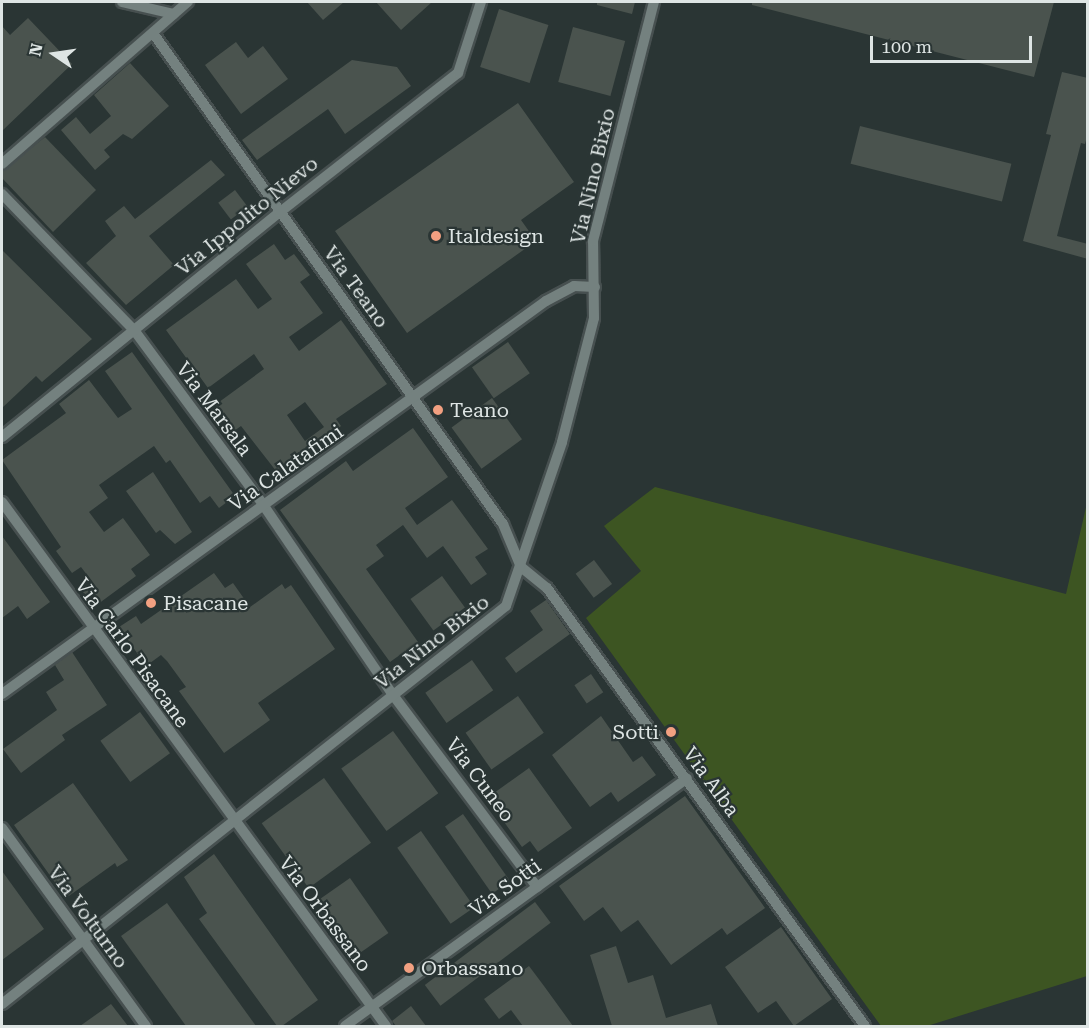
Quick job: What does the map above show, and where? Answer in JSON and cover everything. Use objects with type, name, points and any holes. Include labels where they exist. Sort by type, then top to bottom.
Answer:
[{"type":"street","points":[[122,2],[174,14]]},
{"type":"street","points":[[2,164],[188,2]]},
{"type":"street","name":"Via Ippolito Nievo","points":[[2,437],[280,212],[458,73],[481,2]]},
{"type":"street","name":"Via Nino Bixio","points":[[2,1004],[236,824],[506,606],[562,442],[594,318],[593,241],[654,2]]},
{"type":"street","name":"Via Teano","points":[[153,33],[503,524],[521,567]]},
{"type":"street","name":"Via Marsala","points":[[2,195],[134,330],[264,506],[393,695]]},
{"type":"street","name":"Via Calatafimi","points":[[2,694],[91,628],[415,399],[563,290],[595,286]]},
{"type":"street","name":"Via Carlo Pisacane","points":[[2,502],[91,628],[236,824]]},
{"type":"street","name":"Via Alba","points":[[521,567],[548,588],[865,1026]]},
{"type":"street","name":"Via Cuneo","points":[[393,695],[537,886]]},
{"type":"street","name":"Via Sotti","points":[[345,1026],[687,778]]},
{"type":"street","name":"Via Orbassano","points":[[236,824],[386,1026]]},
{"type":"street","name":"Via Volturno","points":[[2,828],[146,1026]]},
{"type":"green space","points":[[655,487],[1066,594],[1087,503],[1087,976],[927,1026],[881,1026],[586,618],[641,571],[604,526]]},
{"type":"building","points":[[307,2],[344,2],[323,20]]},
{"type":"building","points":[[376,2],[432,2],[401,30]]},
{"type":"building","points":[[597,2],[635,2],[632,14],[597,5]]},
{"type":"building","points":[[752,2],[1054,2],[1034,77],[752,5]]},
{"type":"building","points":[[499,9],[548,25],[530,83],[480,67]]},
{"type":"building","points":[[28,18],[72,64],[2,131],[2,26],[10,35]]},
{"type":"building","points":[[573,27],[625,41],[610,96],[558,82]]},
{"type":"building","points":[[236,42],[248,58],[263,46],[288,79],[241,114],[205,65]]},
{"type":"building","points":[[352,60],[397,67],[411,86],[345,134],[328,109],[257,160],[242,140]]},
{"type":"building","points":[[130,63],[169,106],[132,139],[123,134],[104,150],[110,157],[95,170],[61,130],[76,117],[90,134],[111,116],[94,95]]},
{"type":"building","points":[[1062,72],[1088,78],[1088,133],[1085,144],[1081,143],[1057,236],[1088,244],[1088,259],[1023,241],[1051,135],[1046,134]]},
{"type":"building","name":"Italdesign","points":[[518,103],[574,182],[521,220],[536,241],[407,333],[335,231]]},
{"type":"building","points":[[860,126],[1011,164],[1002,202],[851,164]]},
{"type":"building","points":[[45,137],[96,190],[53,232],[2,178],[2,171]]},
{"type":"building","points":[[211,160],[225,175],[149,236],[174,265],[126,305],[86,263],[116,236],[105,221],[124,206],[135,219]]},
{"type":"building","points":[[235,190],[248,207],[231,219],[218,203]]},
{"type":"building","points":[[274,244],[285,260],[294,254],[310,275],[300,282],[323,313],[289,337],[299,351],[341,320],[387,384],[336,419],[341,426],[280,476],[241,426],[234,431],[215,405],[264,369],[254,354],[208,388],[166,330],[236,279],[258,309],[272,299],[246,264]],"holes":[[[305,402],[324,427],[305,441],[287,415]]]},
{"type":"building","points":[[2,250],[92,339],[42,382],[36,376],[2,408]]},
{"type":"building","points":[[508,342],[530,373],[494,398],[472,367]]},
{"type":"building","points":[[132,352],[235,496],[219,508],[210,496],[200,503],[170,460],[166,463],[154,446],[99,485],[108,498],[89,512],[104,532],[123,518],[150,555],[131,569],[136,576],[94,607],[83,592],[94,584],[81,567],[72,573],[56,551],[61,547],[2,460],[66,413],[59,404],[89,380],[118,418],[132,409],[105,371]]},
{"type":"building","points":[[492,398],[522,439],[482,469],[452,427]]},
{"type":"building","points":[[413,428],[448,477],[405,508],[417,525],[452,500],[488,549],[475,557],[487,574],[471,585],[443,546],[427,558],[403,525],[376,545],[384,556],[366,569],[418,642],[390,662],[280,510],[346,461],[353,471]]},
{"type":"building","points":[[153,472],[192,532],[175,544],[160,530],[156,533],[126,491]]},
{"type":"building","points":[[2,536],[50,602],[27,619],[18,606],[2,618]]},
{"type":"building","points":[[594,560],[612,584],[594,598],[576,574]]},
{"type":"building","points":[[214,573],[225,588],[233,583],[250,607],[282,584],[285,589],[291,585],[335,649],[258,703],[270,720],[224,753],[179,691],[186,687],[167,661],[161,655],[146,666],[119,627],[136,616],[141,624]]},
{"type":"building","points":[[442,576],[465,608],[433,630],[410,599]]},
{"type":"building","points":[[546,600],[570,634],[516,673],[505,658],[543,630],[530,611]]},
{"type":"building","points":[[72,652],[107,705],[62,735],[65,740],[21,773],[3,749],[57,710],[46,692],[64,680],[55,665]]},
{"type":"building","points":[[472,660],[493,690],[447,723],[425,693]]},
{"type":"building","points":[[591,674],[603,692],[587,703],[574,685]]},
{"type":"building","points":[[518,696],[544,733],[491,770],[466,733]]},
{"type":"building","points":[[140,712],[170,753],[130,782],[100,741]]},
{"type":"building","points":[[601,716],[633,762],[642,756],[656,775],[618,802],[611,792],[590,807],[552,755]]},
{"type":"building","points":[[393,731],[438,793],[386,831],[341,769]]},
{"type":"building","points":[[529,768],[572,828],[538,852],[530,841],[522,847],[487,798]]},
{"type":"building","points":[[324,778],[371,843],[309,888],[262,823]]},
{"type":"building","points":[[73,783],[128,860],[117,867],[115,863],[66,898],[14,825]]},
{"type":"building","points":[[685,796],[765,908],[727,935],[722,928],[671,965],[638,920],[621,932],[603,907],[584,921],[559,886]]},
{"type":"building","points":[[463,814],[510,881],[492,894],[445,827]]},
{"type":"building","points":[[421,831],[474,907],[451,924],[397,848]]},
{"type":"building","points":[[214,854],[318,1000],[282,1026],[277,1026],[199,919],[207,913],[184,877]]},
{"type":"building","points":[[2,871],[44,929],[2,960]]},
{"type":"building","points":[[350,878],[388,933],[355,956],[316,902]]},
{"type":"building","points":[[535,902],[551,923],[440,1006],[425,985]]},
{"type":"building","points":[[167,903],[256,1026],[186,1026],[121,936]]},
{"type":"building","points":[[781,927],[832,999],[794,1026],[776,1001],[758,1013],[725,967]]},
{"type":"building","points":[[616,946],[628,983],[653,975],[666,1018],[711,1004],[718,1026],[612,1026],[590,955]]},
{"type":"building","points":[[529,966],[573,1026],[523,1026],[511,1010],[499,1019],[484,999]]},
{"type":"building","points":[[111,1004],[128,1026],[80,1026]]},
{"type":"building","points":[[411,1006],[426,1026],[396,1026],[392,1021]]},
{"type":"place","name":"Italdesign","points":[[436,236]]},
{"type":"place","name":"Teano","points":[[438,410]]},
{"type":"place","name":"Pisacane","points":[[151,603]]},
{"type":"place","name":"Sotti","points":[[671,732]]},
{"type":"place","name":"Orbassano","points":[[409,968]]}]
